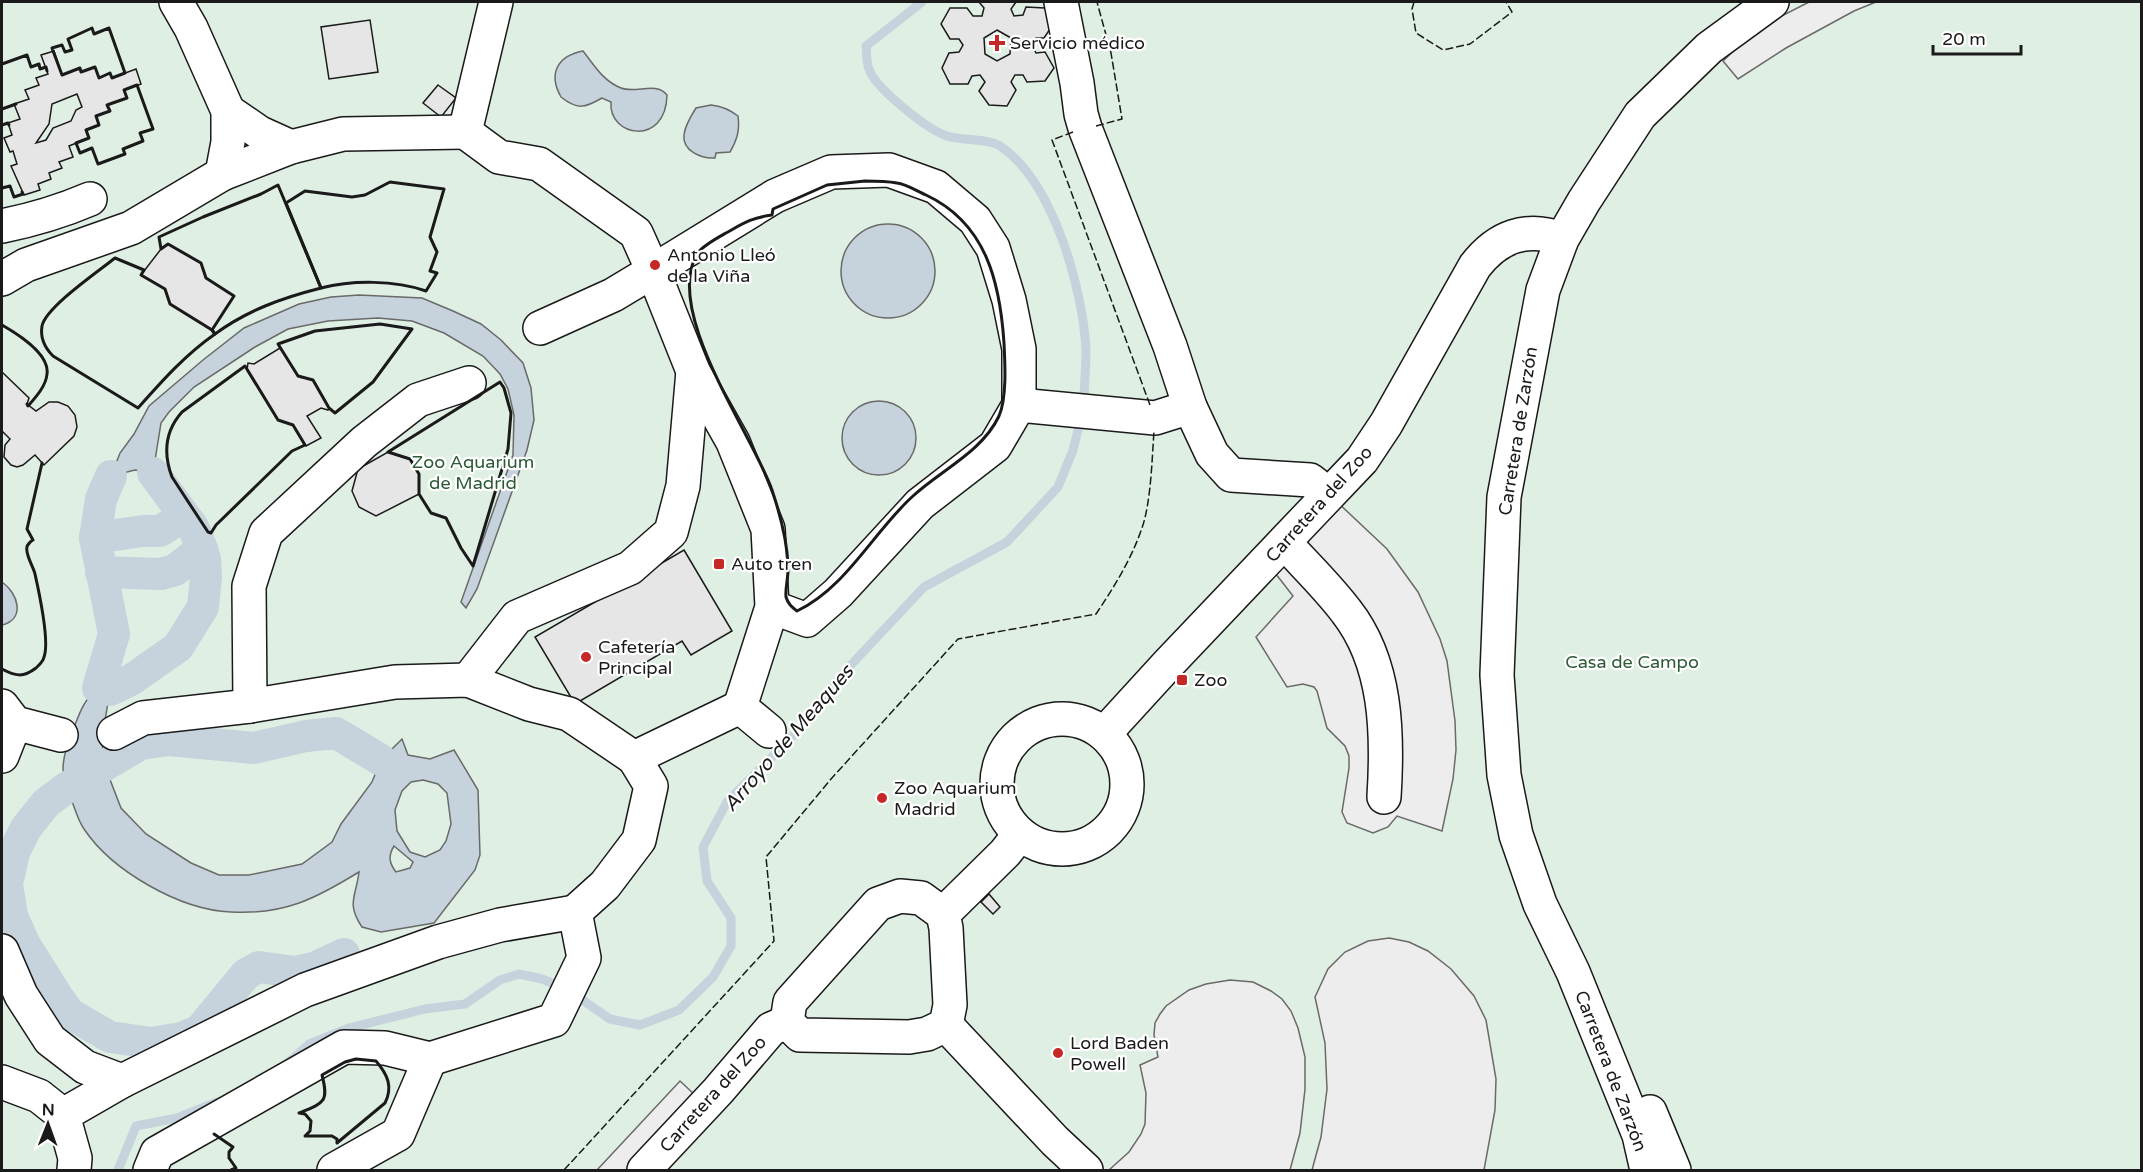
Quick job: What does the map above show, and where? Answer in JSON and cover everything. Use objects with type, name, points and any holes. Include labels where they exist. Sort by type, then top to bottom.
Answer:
[{"type":"street","points":[[176,2],[191,28],[228,111],[228,142],[222,174]]},
{"type":"street","points":[[465,132],[496,2]]},
{"type":"street","points":[[1061,2],[1085,128],[1206,444],[1231,475],[1310,480],[1328,494]]},
{"type":"street","name":"Carretera de Zarzón","points":[[1647,1170],[1639,1135],[1573,972],[1540,904],[1516,835],[1504,775],[1497,675],[1504,497],[1543,290],[1562,239],[1640,115],[1709,48],[1772,2]]},
{"type":"street","points":[[228,111],[260,133],[291,147]]},
{"type":"street","points":[[10,268],[131,228],[222,174],[291,147],[343,134],[465,132],[499,157],[539,164],[636,233],[693,370],[733,442],[768,529],[772,607],[740,708],[634,758]]},
{"type":"street","points":[[540,328],[613,295],[775,196],[831,172],[889,170],[936,187],[975,220],[993,248],[1009,300],[1019,349],[1019,405],[996,446],[920,504],[838,593],[807,620],[772,607]]},
{"type":"street","points":[[2,226],[25,221],[90,199]]},
{"type":"street","name":"Carretera del Zoo","points":[[1104,734],[1174,657],[1362,460],[1376,441],[1484,253],[1526,232],[1547,233],[1562,239]]},
{"type":"street","points":[[468,680],[517,617],[630,568],[671,532],[683,486],[693,370]]},
{"type":"street","points":[[250,706],[249,586],[266,533],[364,442],[418,400],[469,383]]},
{"type":"street","points":[[1019,405],[1155,418],[1190,407]]},
{"type":"street","points":[[1285,543],[1347,612],[1362,636],[1371,657],[1386,730],[1384,796]]},
{"type":"street","points":[[63,1115],[122,1081],[305,990],[438,942],[500,925],[575,912],[605,885],[639,840],[651,786],[634,758],[569,714],[529,704],[468,680],[395,682],[250,706],[143,718],[114,732]]},
{"type":"street","points":[[740,708],[769,731]]},
{"type":"street","points":[[2,756],[8,714],[61,735]]},
{"type":"street","points":[[1049,720],[1070,720],[1090,725],[1104,734],[1119,753],[1126,771],[1127,792],[1122,811],[1111,828],[1095,840],[1077,848],[1057,849],[1037,845],[1020,834],[1006,819],[998,800],[997,779],[1002,759],[1013,741],[1029,728],[1049,720]]},
{"type":"street","points":[[943,914],[1005,853],[1020,834]]},
{"type":"street","points":[[900,896],[921,898],[943,914],[946,928],[950,1005],[945,1025],[927,1034],[909,1037],[800,1035],[787,1022],[790,1002],[878,904],[900,896]]},
{"type":"street","points":[[150,1170],[157,1153],[344,1047],[385,1048],[430,1059],[554,1020],[584,958],[575,912]]},
{"type":"street","points":[[2,951],[21,995],[50,1040],[85,1067],[122,1081]]},
{"type":"street","name":"Carretera de Zarzón","points":[[1573,972],[1624,1057],[1674,1170]]},
{"type":"street","name":"Carretera del Zoo","points":[[644,1170],[718,1091],[771,1029],[787,1022]]},
{"type":"street","points":[[945,1025],[1055,1141],[1086,1170]]},
{"type":"street","points":[[334,1170],[398,1134],[430,1059]]},
{"type":"street","points":[[2,1082],[39,1096],[63,1115],[75,1158],[75,1170]]},
{"type":"green space","points":[[2,2],[2141,2],[2141,1170],[2,1170]]},
{"type":"shaded area","points":[[1809,2],[1876,2],[1854,11],[1786,48],[1738,79],[1723,61],[1744,41],[1772,21]]},
{"type":"shaded area","points":[[583,51],[599,72],[615,85],[633,90],[652,88],[667,95],[664,112],[657,123],[648,129],[638,131],[627,129],[618,123],[613,114],[611,102],[602,98],[586,106],[577,106],[561,97],[555,81],[557,67],[567,57]]},
{"type":"shaded area","points":[[711,105],[732,111],[738,116],[739,121],[737,135],[730,152],[716,153],[715,158],[694,153],[684,141],[688,121],[696,108]]},
{"type":"shaded area","points":[[888,224],[906,228],[921,238],[931,253],[935,271],[931,289],[921,304],[906,314],[888,318],[870,314],[855,304],[845,289],[841,271],[845,253],[855,238],[870,228]]},
{"type":"shaded area","points":[[359,295],[422,298],[481,324],[501,340],[523,363],[531,388],[534,420],[527,450],[477,589],[466,608],[461,602],[513,455],[514,415],[508,389],[500,374],[483,356],[444,333],[412,321],[378,318],[328,321],[288,329],[255,347],[194,387],[169,412],[161,423],[153,473],[135,470],[111,476],[120,453],[134,434],[149,406],[244,328],[299,304],[331,297]]},
{"type":"shaded area","points":[[879,401],[893,404],[905,412],[913,424],[916,438],[913,452],[905,464],[893,472],[879,475],[865,472],[853,464],[845,452],[842,438],[845,424],[853,412],[865,404]]},
{"type":"shaded area","points":[[1335,500],[1387,549],[1418,592],[1440,639],[1447,661],[1455,721],[1456,750],[1453,779],[1442,831],[1397,816],[1388,827],[1373,833],[1347,823],[1342,812],[1349,768],[1349,756],[1345,746],[1327,728],[1314,687],[1303,684],[1287,687],[1256,637],[1293,596],[1272,569]]},
{"type":"shaded area","points":[[2,582],[15,599],[17,612],[10,622],[2,625]]},
{"type":"shaded area","points":[[98,688],[110,690],[102,739],[104,764],[121,808],[146,834],[191,863],[219,875],[249,875],[302,864],[332,842],[341,824],[372,782],[381,760],[402,739],[408,755],[430,759],[454,750],[478,790],[480,855],[475,870],[434,923],[381,932],[362,927],[354,912],[353,900],[359,872],[313,897],[267,911],[211,910],[169,896],[129,873],[96,845],[82,826],[69,796],[63,764],[65,754],[80,712]],"holes":[[[423,780],[438,784],[447,793],[451,824],[446,841],[440,850],[425,857],[410,852],[397,831],[395,810],[402,791],[411,782]],[[394,846],[413,862],[410,868],[396,872],[390,859]]]},
{"type":"shaded area","points":[[1389,938],[1409,942],[1428,951],[1451,969],[1474,996],[1486,1020],[1496,1079],[1495,1110],[1484,1170],[1312,1170],[1321,1137],[1327,1089],[1325,1043],[1315,997],[1328,969],[1345,952],[1368,941]]},
{"type":"shaded area","points":[[1230,980],[1253,982],[1271,991],[1282,999],[1291,1011],[1298,1028],[1305,1057],[1305,1089],[1300,1133],[1290,1170],[1109,1170],[1129,1152],[1145,1124],[1146,1093],[1140,1065],[1158,1057],[1154,1035],[1155,1023],[1160,1014],[1166,1006],[1189,990],[1206,984]]},
{"type":"shaded area","points":[[680,1081],[696,1096],[626,1170],[597,1170]]},
{"type":"building","points":[[979,2],[1016,2],[1011,9],[1014,16],[1023,15],[1026,7],[1045,8],[1054,23],[1044,38],[1036,38],[1032,45],[1036,53],[1045,52],[1054,68],[1045,81],[1027,82],[1023,75],[1015,75],[1011,82],[1016,90],[1007,106],[989,105],[979,91],[985,82],[980,75],[972,76],[968,84],[950,84],[942,68],[949,53],[959,52],[963,45],[959,39],[950,39],[941,24],[950,8],[967,8],[973,16],[982,16],[984,8]],"holes":[[[997,30],[1011,38],[1010,54],[997,61],[985,54],[984,38]]]},
{"type":"building","points":[[370,20],[378,72],[329,79],[321,27]]},
{"type":"building","points":[[54,51],[62,75],[80,68],[81,72],[95,67],[99,78],[110,73],[112,78],[136,69],[141,84],[124,90],[127,98],[107,105],[110,111],[96,116],[99,125],[86,130],[89,138],[69,146],[73,157],[59,162],[62,168],[49,173],[51,179],[38,184],[40,190],[24,195],[11,166],[17,164],[13,151],[10,152],[4,138],[12,135],[8,123],[20,119],[14,104],[29,99],[25,90],[39,85],[36,78],[48,74],[41,55]],"holes":[[[77,94],[82,107],[76,110],[71,121],[53,128],[46,140],[36,143],[49,124],[52,104]]]},
{"type":"building","points":[[438,85],[456,98],[441,117],[423,103]]},
{"type":"building","points":[[168,244],[201,263],[206,278],[234,296],[212,330],[170,304],[165,289],[141,275],[161,249]]},
{"type":"building","points":[[280,348],[298,376],[313,380],[329,408],[328,410],[321,408],[307,416],[321,438],[306,446],[293,425],[278,420],[247,370],[248,363],[254,364]]},
{"type":"building","points":[[2,372],[29,398],[27,404],[36,411],[49,402],[58,402],[68,406],[75,415],[77,427],[74,436],[44,465],[35,455],[17,467],[11,465],[4,457],[5,445],[10,439],[2,431]]},
{"type":"building","points":[[388,452],[410,459],[419,474],[419,494],[376,516],[359,507],[352,491],[358,469]]},
{"type":"building","points":[[684,550],[732,631],[691,655],[682,641],[575,704],[535,637]]},
{"type":"building","points":[[989,894],[1000,907],[993,914],[981,902]]},
{"type":"waterway","name":"Arroyo de Meaques","points":[[922,2],[866,46],[869,69],[891,97],[928,126],[947,136],[995,143],[1019,162],[1035,184],[1062,238],[1079,297],[1086,350],[1084,404]]},
{"type":"waterway","name":"Arroyo de Meaques","points":[[581,999],[610,1019],[640,1025],[679,1010],[713,977],[731,946],[731,918],[707,881],[703,847],[727,802],[796,733],[849,667],[924,587],[1007,542],[1058,487],[1073,450],[1079,426]]},
{"type":"waterway","points":[[110,690],[131,680],[178,647],[203,607],[206,577],[202,549],[193,527],[153,473]]},
{"type":"waterway","points":[[98,688],[114,634],[95,538],[101,499],[111,476]]},
{"type":"waterway","points":[[95,538],[143,531],[160,531],[184,516]]},
{"type":"waterway","points":[[101,572],[161,574],[175,570],[202,549]]},
{"type":"waterway","points":[[344,954],[314,968],[295,972],[259,967],[246,974],[199,1031],[181,1038],[151,1043],[110,1037],[70,1014],[57,996],[25,945],[12,916],[7,884],[14,852],[26,828],[46,803],[66,788],[141,744],[169,740],[254,748],[306,736],[336,733],[381,760]]},
{"type":"waterway","name":"Arroyo de Meaques","points":[[289,1062],[309,1044],[349,1028],[425,1009],[465,1004],[500,980],[519,974],[542,979],[564,988]]},
{"type":"waterway","name":"Arroyo de Meaques","points":[[118,1170],[136,1126],[177,1118],[217,1102]]},
{"type":"fence","points":[[1096,126],[1122,119],[1111,53],[1097,2]]},
{"type":"fence","points":[[1414,2],[1412,9],[1416,33],[1443,50],[1470,44],[1512,12],[1506,2]]},
{"type":"fence","points":[[1073,132],[1052,140],[1150,405]]},
{"type":"fence","points":[[564,1170],[774,941],[766,857],[831,779],[958,639],[1096,614],[1122,573],[1142,528],[1149,493],[1154,431]]},
{"type":"wall","points":[[92,28],[94,34],[109,28],[125,73],[112,78],[110,73],[99,78],[95,67],[81,72],[80,68],[62,75],[52,48],[62,45],[65,52],[72,50],[68,39],[92,28]]},
{"type":"wall","points":[[2,64],[27,55],[31,67],[39,64],[40,69],[46,67],[47,71]]},
{"type":"wall","points":[[137,85],[153,129],[140,133],[143,141],[123,149],[125,154],[98,164],[92,148],[80,153],[76,143],[89,138],[86,130],[99,125],[96,116],[110,111],[107,105],[127,98],[124,90],[137,85]]},
{"type":"wall","points":[[2,109],[16,104]]},
{"type":"wall","points":[[2,125],[8,123],[9,125]]},
{"type":"wall","points":[[865,181],[900,184],[926,195],[963,221],[976,238],[986,257],[999,298],[1005,380],[1002,409],[992,429],[972,450],[913,496],[845,574],[814,601],[797,611],[786,597],[787,556],[783,527],[775,499],[762,466],[714,372],[701,339],[692,307],[690,278],[699,251],[738,226],[753,219],[772,215],[773,209],[827,185],[865,181]]},
{"type":"wall","points":[[390,182],[444,189],[430,237],[437,252],[430,271],[437,273],[426,291],[414,287],[374,282],[321,288],[286,203],[305,191],[352,197],[365,195],[390,182]]},
{"type":"wall","points":[[278,185],[321,288],[266,306],[240,318],[215,334],[212,330],[234,296],[206,278],[201,263],[168,244],[161,249],[159,237],[278,185]]},
{"type":"wall","points":[[2,188],[10,186],[14,197],[23,194],[22,192]]},
{"type":"wall","points":[[115,258],[144,270],[141,275],[165,289],[170,304],[215,334],[165,378],[138,408],[53,356],[42,339],[42,326],[53,309],[115,258]]},
{"type":"wall","points":[[380,324],[412,329],[373,382],[335,413],[329,408],[313,380],[298,376],[278,344],[315,331],[380,324]]},
{"type":"wall","points":[[2,325],[31,345],[47,366],[43,387],[28,406],[27,404]]},
{"type":"wall","points":[[245,366],[278,420],[293,425],[305,445],[292,451],[216,525],[211,533],[208,532],[172,477],[167,459],[167,443],[172,427],[182,412],[245,366]]},
{"type":"wall","points":[[500,382],[511,413],[508,449],[473,566],[446,518],[431,513],[419,494],[419,474],[410,459],[388,452],[500,382]]},
{"type":"wall","points":[[2,669],[23,675],[42,662],[46,650],[41,604],[27,550],[33,540],[27,529],[42,463]]},
{"type":"wall","points":[[356,1059],[376,1061],[384,1071],[389,1086],[385,1103],[337,1143],[337,1139],[332,1136],[305,1136],[310,1131],[311,1121],[305,1114],[299,1113],[314,1107],[323,1100],[325,1091],[322,1075],[345,1062],[356,1059]]},
{"type":"wall","points":[[214,1134],[233,1147],[229,1152],[229,1158],[236,1168],[231,1170]]},
{"type":"place","name":"Servicio médico","points":[[997,43]]},
{"type":"place","name":"Antonio Lleó de la Viña","points":[[655,265]]},
{"type":"place","name":"Auto tren","points":[[719,564]]},
{"type":"place","name":"Cafetería Principal","points":[[586,657]]},
{"type":"place","name":"Zoo","points":[[1182,680]]},
{"type":"place","name":"Zoo Aquarium Madrid","points":[[882,798]]},
{"type":"place","name":"Lord Baden Powell","points":[[1058,1053]]},
{"type":"park label","name":"Zoo Aquarium de Madrid","points":[[473,472]]},
{"type":"park label","name":"Casa de Campo","points":[[1632,662]]}]
